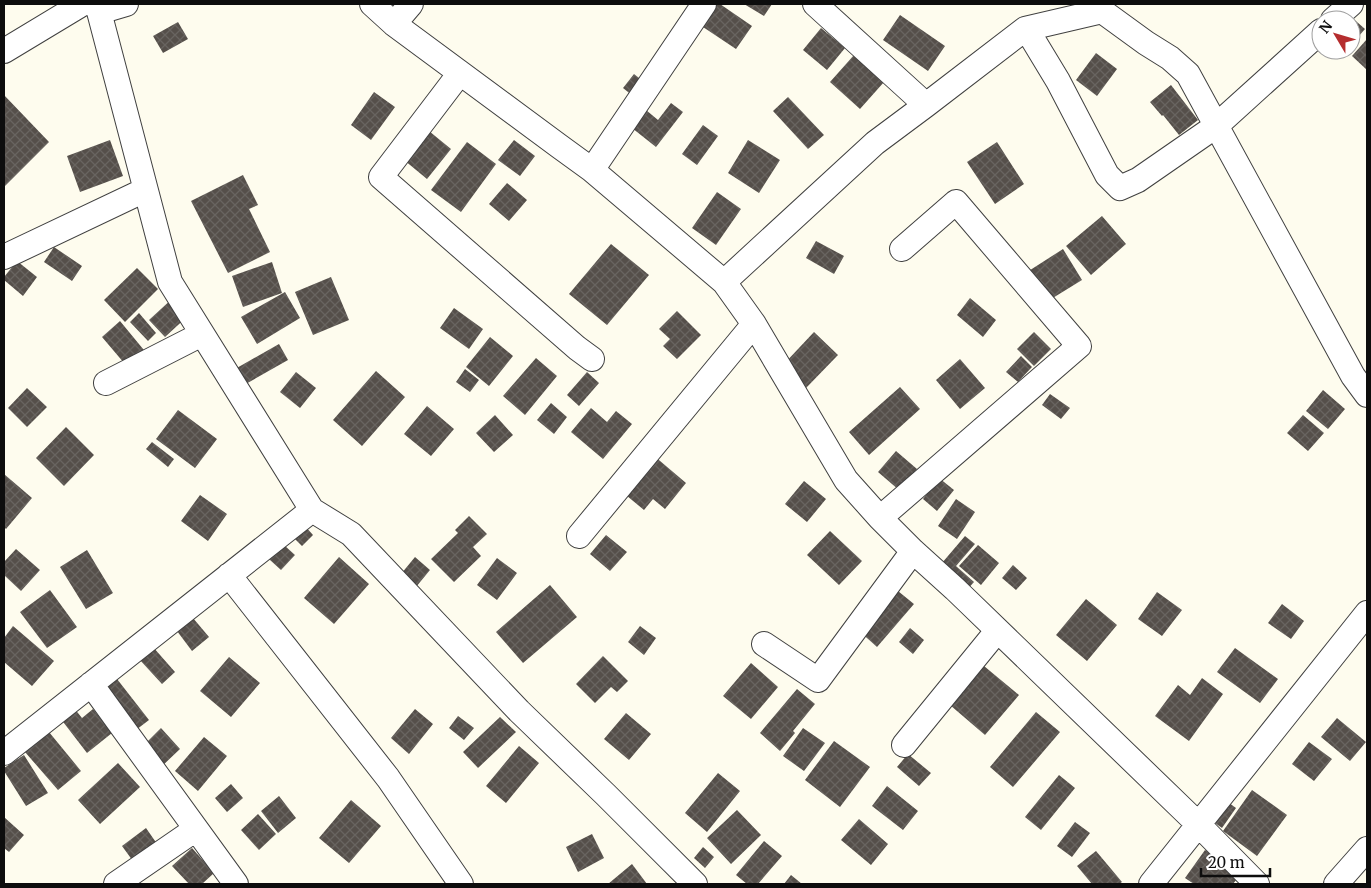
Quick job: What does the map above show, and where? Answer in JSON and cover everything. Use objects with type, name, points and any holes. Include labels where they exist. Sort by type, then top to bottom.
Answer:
[{"type":"street","points":[[4,51],[93,7],[126,4]]},
{"type":"street","points":[[372,4],[394,24],[592,170],[724,282],[754,324],[846,480],[913,551],[1198,824],[1257,884]]},
{"type":"street","points":[[394,24],[411,4]]},
{"type":"street","points":[[592,170],[704,4]]},
{"type":"street","points":[[815,4],[926,106]]},
{"type":"street","points":[[93,7],[170,282],[312,510],[351,534],[518,711],[695,884]]},
{"type":"street","points":[[724,282],[875,143],[1025,29],[1102,11],[1170,58],[1188,74],[1353,376],[1367,395]]},
{"type":"street","points":[[1025,29],[1058,81],[1107,175],[1120,188],[1138,180],[1216,126],[1311,39]]},
{"type":"street","points":[[460,72],[381,177],[592,359]]},
{"type":"street","points":[[4,257],[145,190]]},
{"type":"street","points":[[880,518],[1079,346],[956,202],[902,249]]},
{"type":"street","points":[[579,536],[754,324]]},
{"type":"street","points":[[106,383],[202,334]]},
{"type":"street","points":[[4,753],[312,510]]},
{"type":"street","points":[[764,644],[818,680],[913,551]]},
{"type":"street","points":[[229,575],[388,778],[461,884]]},
{"type":"street","points":[[1151,884],[1367,613]]},
{"type":"street","points":[[904,745],[997,631]]},
{"type":"street","points":[[91,684],[236,884]]},
{"type":"street","points":[[116,884],[196,829]]},
{"type":"street","points":[[1336,884],[1367,849]]},
{"type":"building","points":[[711,4],[720,4],[752,26],[736,49],[697,23]]},
{"type":"building","points":[[744,4],[772,4],[764,16]]},
{"type":"building","points":[[900,15],[945,46],[928,71],[883,40]]},
{"type":"building","points":[[178,22],[188,39],[163,53],[153,36]]},
{"type":"building","points":[[1361,26],[1365,29],[1361,34]]},
{"type":"building","points":[[821,28],[845,48],[827,70],[803,50]]},
{"type":"building","points":[[1367,39],[1367,70],[1356,60],[1361,60],[1361,46]]},
{"type":"building","points":[[1096,53],[1117,69],[1097,96],[1076,80]]},
{"type":"building","points":[[854,55],[884,82],[860,109],[830,82]]},
{"type":"building","points":[[634,74],[644,82],[633,96],[623,88]]},
{"type":"building","points":[[1171,85],[1198,120],[1179,135],[1150,102]]},
{"type":"building","points":[[374,92],[395,107],[371,140],[351,125]]},
{"type":"building","points":[[4,95],[49,142],[4,187]]},
{"type":"building","points":[[788,97],[824,135],[808,149],[773,111]]},
{"type":"building","points":[[671,103],[683,112],[656,147],[632,128],[646,110],[658,120]]},
{"type":"building","points":[[703,125],[718,136],[697,165],[682,154]]},
{"type":"building","points":[[429,131],[451,149],[427,179],[404,160]]},
{"type":"building","points":[[110,140],[123,176],[80,192],[67,156]]},
{"type":"building","points":[[514,140],[535,156],[520,176],[498,160]]},
{"type":"building","points":[[748,140],[780,160],[759,193],[728,173]]},
{"type":"building","points":[[467,142],[496,164],[461,212],[431,190]]},
{"type":"building","points":[[997,142],[1024,184],[995,204],[967,162]]},
{"type":"building","points":[[243,175],[258,205],[249,209],[270,252],[228,273],[191,201]]},
{"type":"building","points":[[507,183],[527,200],[509,221],[489,204]]},
{"type":"building","points":[[717,192],[741,209],[716,245],[692,228]]},
{"type":"building","points":[[1102,216],[1126,244],[1091,275],[1066,246]]},
{"type":"building","points":[[816,241],[844,256],[834,274],[806,258]]},
{"type":"building","points":[[611,244],[649,275],[607,325],[569,294]]},
{"type":"building","points":[[54,247],[82,266],[72,281],[44,262]]},
{"type":"building","points":[[1063,249],[1082,280],[1043,304],[1024,274]]},
{"type":"building","points":[[17,261],[37,277],[23,296],[4,280],[4,277]]},
{"type":"building","points":[[272,262],[282,293],[243,307],[232,276]]},
{"type":"building","points":[[137,268],[158,289],[125,322],[104,300]]},
{"type":"building","points":[[331,277],[349,320],[313,335],[295,292]]},
{"type":"building","points":[[285,292],[300,318],[257,344],[241,317]]},
{"type":"building","points":[[174,297],[190,314],[165,337],[149,320]]},
{"type":"building","points":[[970,298],[996,320],[983,337],[957,315]]},
{"type":"building","points":[[454,308],[483,329],[469,349],[440,328]]},
{"type":"building","points":[[677,311],[701,335],[677,359],[663,346],[670,339],[659,329]]},
{"type":"building","points":[[139,313],[156,333],[148,341],[130,322]]},
{"type":"building","points":[[120,321],[148,355],[130,370],[102,337]]},
{"type":"building","points":[[814,332],[838,355],[806,388],[783,365]]},
{"type":"building","points":[[1034,332],[1051,349],[1034,366],[1017,349]]},
{"type":"building","points":[[490,337],[513,356],[489,386],[466,367]]},
{"type":"building","points":[[279,344],[288,360],[244,385],[235,369]]},
{"type":"building","points":[[1021,356],[1032,367],[1018,382],[1006,372]]},
{"type":"building","points":[[536,358],[557,376],[525,415],[503,396]]},
{"type":"building","points":[[960,359],[985,388],[960,409],[936,380]]},
{"type":"building","points":[[465,369],[479,380],[470,392],[456,382]]},
{"type":"building","points":[[376,371],[405,397],[362,446],[333,420]]},
{"type":"building","points":[[296,372],[316,388],[300,408],[280,392]]},
{"type":"building","points":[[587,372],[599,383],[579,406],[567,395]]},
{"type":"building","points":[[900,387],[920,409],[869,455],[849,432]]},
{"type":"building","points":[[27,388],[47,407],[27,427],[8,408]]},
{"type":"building","points":[[1323,390],[1345,409],[1328,429],[1306,411]]},
{"type":"building","points":[[1050,394],[1070,408],[1061,419],[1042,405]]},
{"type":"building","points":[[551,403],[567,417],[554,434],[537,420]]},
{"type":"building","points":[[427,406],[454,429],[431,456],[404,434]]},
{"type":"building","points":[[591,408],[607,422],[616,411],[632,424],[603,459],[571,432]]},
{"type":"building","points":[[178,410],[217,439],[195,468],[156,439]]},
{"type":"building","points":[[495,415],[513,435],[494,452],[476,433]]},
{"type":"building","points":[[1303,415],[1324,433],[1308,451],[1287,433]]},
{"type":"building","points":[[66,427],[94,455],[64,486],[36,458]]},
{"type":"building","points":[[152,442],[174,459],[168,467],[146,449]]},
{"type":"building","points":[[646,449],[686,483],[665,509],[653,499],[644,510],[615,486]]},
{"type":"building","points":[[896,451],[917,469],[899,490],[878,472]]},
{"type":"building","points":[[4,474],[32,498],[6,529],[4,527]]},
{"type":"building","points":[[939,478],[954,490],[937,511],[923,499]]},
{"type":"building","points":[[804,481],[826,499],[807,522],[785,504]]},
{"type":"building","points":[[200,495],[227,514],[208,541],[181,521]]},
{"type":"building","points":[[956,499],[975,512],[957,539],[938,526]]},
{"type":"building","points":[[469,516],[487,534],[473,547],[481,556],[454,582],[431,559],[458,533],[455,530]]},
{"type":"building","points":[[305,526],[313,535],[302,546],[293,537]]},
{"type":"building","points":[[830,531],[862,561],[839,585],[807,555]]},
{"type":"building","points":[[273,535],[295,555],[281,570],[259,550]]},
{"type":"building","points":[[606,535],[627,552],[610,571],[590,554]]},
{"type":"building","points":[[965,536],[975,544],[956,566],[974,582],[964,593],[936,570]]},
{"type":"building","points":[[978,545],[999,563],[981,585],[959,566]]},
{"type":"building","points":[[16,549],[40,570],[21,591],[4,575],[4,562]]},
{"type":"building","points":[[87,550],[113,593],[86,609],[60,567]]},
{"type":"building","points":[[339,557],[369,584],[334,624],[304,598]]},
{"type":"building","points":[[415,557],[430,570],[416,587],[401,574]]},
{"type":"building","points":[[497,558],[517,573],[497,600],[477,585]]},
{"type":"building","points":[[1013,565],[1027,578],[1016,590],[1002,578]]},
{"type":"building","points":[[550,585],[577,617],[523,663],[496,632]]},
{"type":"building","points":[[893,587],[914,604],[877,647],[857,629]]},
{"type":"building","points":[[50,590],[77,627],[47,648],[20,612]]},
{"type":"building","points":[[1157,592],[1182,610],[1162,636],[1138,619]]},
{"type":"building","points":[[1086,599],[1117,625],[1087,661],[1056,635]]},
{"type":"building","points":[[1282,604],[1304,621],[1291,639],[1268,623]]},
{"type":"building","points":[[193,618],[209,637],[192,651],[177,631]]},
{"type":"building","points":[[13,626],[54,661],[32,686],[4,662],[4,638]]},
{"type":"building","points":[[640,626],[656,638],[644,655],[628,642]]},
{"type":"building","points":[[910,628],[924,640],[913,654],[899,642]]},
{"type":"building","points":[[153,647],[175,672],[162,684],[139,659]]},
{"type":"building","points":[[1235,648],[1278,679],[1260,703],[1217,672]]},
{"type":"building","points":[[603,656],[628,681],[617,692],[611,687],[595,703],[576,684]]},
{"type":"building","points":[[229,657],[260,683],[231,717],[200,691]]},
{"type":"building","points":[[751,663],[778,687],[751,719],[723,696]]},
{"type":"building","points":[[984,666],[1019,695],[985,735],[950,705]]},
{"type":"building","points":[[110,670],[149,720],[128,736],[90,685]]},
{"type":"building","points":[[1202,678],[1223,694],[1189,741],[1155,716],[1178,685],[1190,695]]},
{"type":"building","points":[[797,689],[815,704],[793,731],[795,733],[780,751],[760,733]]},
{"type":"building","points":[[70,703],[82,718],[93,709],[112,733],[87,753],[57,714]]},
{"type":"building","points":[[415,709],[433,724],[409,754],[391,738]]},
{"type":"building","points":[[1036,712],[1060,732],[1013,787],[990,767]]},
{"type":"building","points":[[626,713],[651,734],[629,760],[604,739]]},
{"type":"building","points":[[458,716],[474,728],[464,740],[449,728]]},
{"type":"building","points":[[500,717],[516,732],[478,768],[463,752]]},
{"type":"building","points":[[1337,718],[1366,742],[1350,761],[1321,737]]},
{"type":"building","points":[[161,728],[180,749],[160,768],[141,748]]},
{"type":"building","points":[[803,728],[825,743],[804,771],[783,756]]},
{"type":"building","points":[[49,732],[81,771],[58,790],[25,752]]},
{"type":"building","points":[[204,737],[227,756],[198,791],[175,771]]},
{"type":"building","points":[[834,741],[870,767],[840,807],[805,780]]},
{"type":"building","points":[[1309,742],[1332,759],[1314,781],[1292,764]]},
{"type":"building","points":[[519,746],[539,763],[506,803],[486,786]]},
{"type":"building","points":[[908,754],[931,773],[919,786],[897,767]]},
{"type":"building","points":[[24,755],[48,793],[26,806],[4,771],[4,768]]},
{"type":"building","points":[[118,763],[140,787],[100,824],[78,800]]},
{"type":"building","points":[[718,773],[740,791],[707,832],[685,813]]},
{"type":"building","points":[[1059,775],[1075,788],[1041,830],[1025,817]]},
{"type":"building","points":[[231,784],[243,798],[227,812],[215,798]]},
{"type":"building","points":[[887,786],[918,811],[903,830],[872,806]]},
{"type":"building","points":[[1252,790],[1287,815],[1257,856],[1223,831]]},
{"type":"building","points":[[279,796],[296,818],[278,833],[261,811]]},
{"type":"building","points":[[351,800],[381,826],[349,863],[319,838]]},
{"type":"building","points":[[1225,800],[1236,808],[1222,828],[1211,820]]},
{"type":"building","points":[[737,810],[761,835],[731,864],[707,838]]},
{"type":"building","points":[[258,814],[276,834],[259,850],[241,830]]},
{"type":"building","points":[[4,817],[24,835],[9,852],[4,848]]},
{"type":"building","points":[[859,819],[888,844],[871,865],[841,840]]},
{"type":"building","points":[[1075,822],[1090,833],[1072,857],[1057,846]]},
{"type":"building","points":[[146,828],[162,851],[138,868],[122,846]]},
{"type":"building","points":[[592,834],[604,858],[578,872],[566,847]]},
{"type":"building","points":[[764,841],[782,856],[758,884],[747,884],[736,875]]},
{"type":"building","points":[[703,847],[714,857],[705,868],[694,858]]},
{"type":"building","points":[[192,848],[214,873],[202,884],[189,884],[172,866]]},
{"type":"building","points":[[1205,850],[1240,875],[1233,884],[1194,884],[1185,878]]},
{"type":"building","points":[[1096,851],[1122,882],[1119,884],[1092,884],[1077,866]]},
{"type":"building","points":[[632,864],[647,884],[608,884]]},
{"type":"building","points":[[791,875],[802,884],[784,884]]}]
